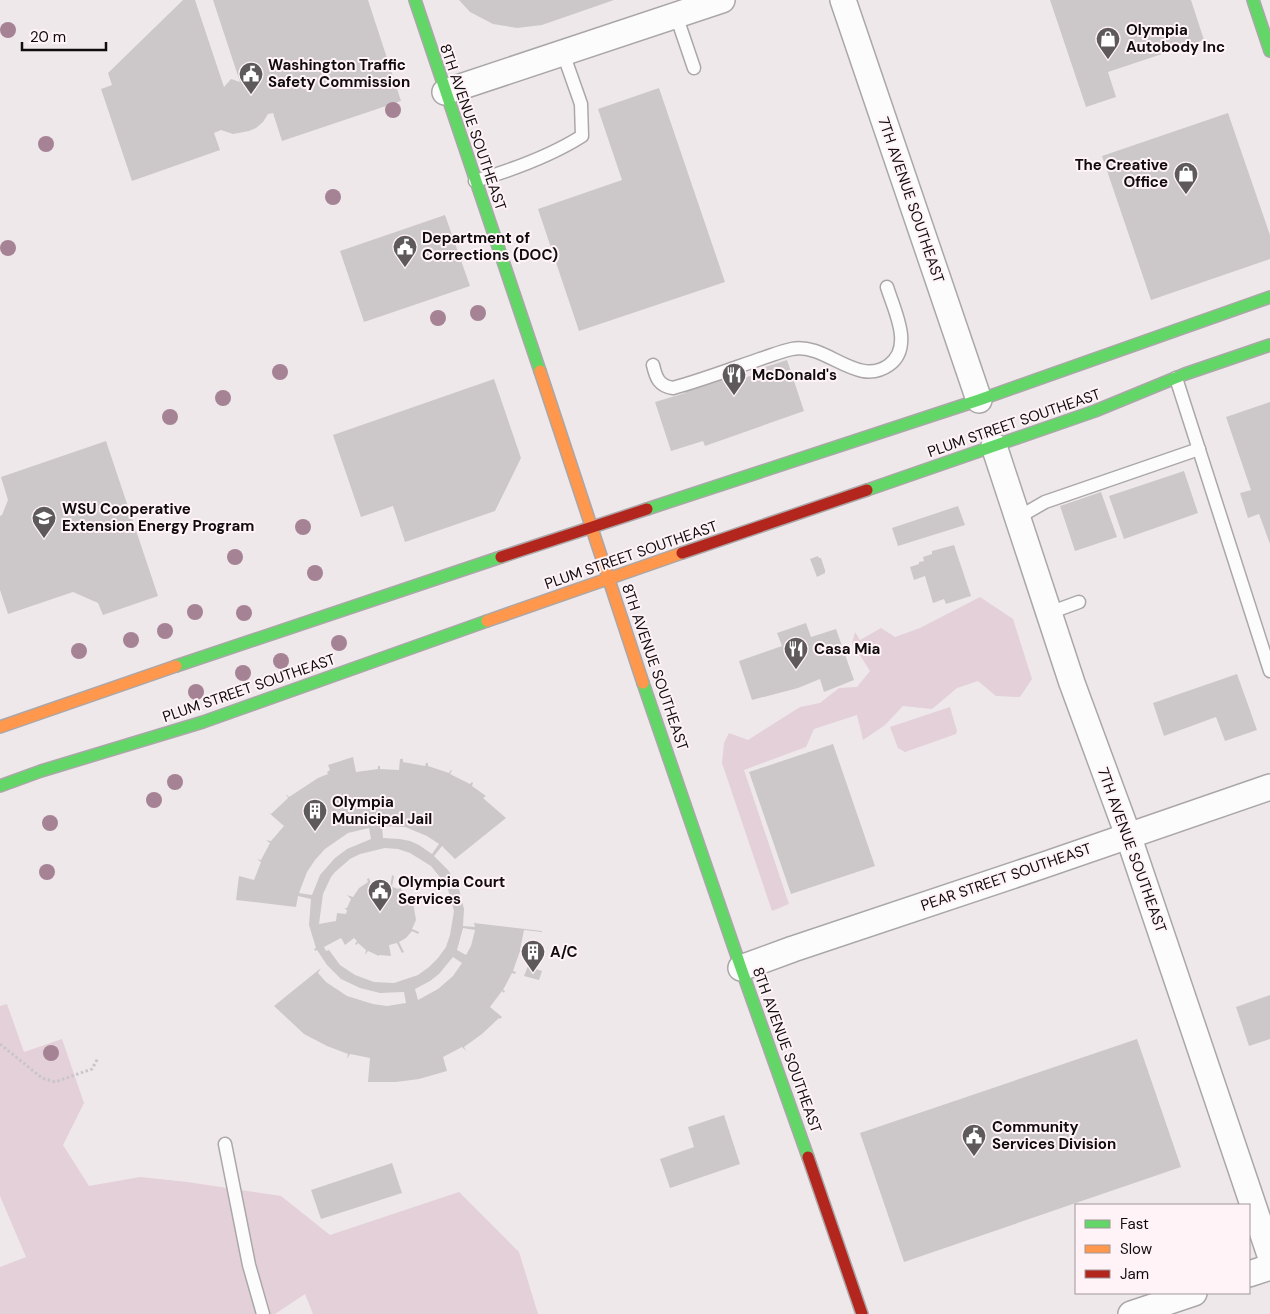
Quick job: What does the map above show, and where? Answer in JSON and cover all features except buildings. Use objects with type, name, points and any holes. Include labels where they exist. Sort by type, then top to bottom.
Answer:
[{"type":"main road","name":"8TH AVENUE SOUTHEAST","points":[[415,0],[741,968],[806,1147],[862,1314]]},
{"type":"main road","points":[[1253,0],[1270,51]]},
{"type":"main road","points":[[0,727],[346,608],[979,400],[1270,297]]},
{"type":"main road","name":"PLUM STREET SOUTHEAST","points":[[0,786],[41,771],[203,722],[462,629],[1095,411],[1176,378],[1270,345]]},
{"type":"street","points":[[445,92],[722,0]]},
{"type":"street","name":"7TH AVENUE SOUTHEAST","points":[[843,0],[979,400]]},
{"type":"street","name":"7TH AVENUE SOUTHEAST","points":[[994,446],[1072,683],[1128,835],[1270,1255]]},
{"type":"street","name":"PEAR STREET SOUTHEAST","points":[[741,968],[793,948],[1270,787]]},
{"type":"street","points":[[1250,1274],[1270,1267]]},
{"type":"street","points":[[1131,1314],[1191,1294]]},
{"type":"lane","points":[[676,15],[694,68]]},
{"type":"lane","points":[[475,181],[502,173],[566,146],[582,136],[581,104],[563,53]]},
{"type":"lane","points":[[653,365],[660,383],[673,388],[792,349],[813,349],[853,368],[865,371],[876,370],[887,366],[896,359],[900,347],[901,333],[887,287]]},
{"type":"lane","points":[[1176,378],[1270,671]]},
{"type":"lane","points":[[1018,517],[1044,502],[1199,449]]},
{"type":"lane","points":[[1049,613],[1079,602]]},
{"type":"lane","points":[[225,1144],[249,1265],[263,1314]]},
{"type":"path","points":[[0,1044],[42,1078],[55,1082],[92,1069],[98,1058]]},
{"type":"shaded area","points":[[980,597],[1013,619],[1032,679],[1020,697],[996,696],[978,681],[957,688],[932,709],[903,706],[885,725],[863,740],[857,715],[814,729],[806,747],[744,770],[789,904],[772,911],[722,763],[724,743],[729,733],[748,740],[800,707],[820,703],[839,688],[857,687],[870,671],[852,643],[855,632],[860,640],[881,628],[895,637],[920,628]]},
{"type":"shaded area","points":[[950,707],[957,731],[956,734],[905,752],[898,748],[890,727]]},
{"type":"shaded area","points":[[7,1004],[24,1052],[62,1039],[84,1103],[63,1145],[89,1186],[140,1177],[281,1196],[330,1235],[459,1192],[519,1252],[538,1314],[313,1314],[305,1294],[275,1314],[0,1314],[0,1267],[26,1257],[0,1196],[0,1006]]},
{"type":"traffic: fast","points":[[415,0],[540,371]]},
{"type":"traffic: fast","points":[[1253,0],[1270,51]]},
{"type":"traffic: fast","points":[[647,509],[979,400],[1270,297]]},
{"type":"traffic: fast","points":[[867,490],[1095,411],[1185,374],[1270,345]]},
{"type":"traffic: fast","points":[[176,666],[501,557]]},
{"type":"traffic: fast","points":[[0,786],[41,771],[203,722],[487,621]]},
{"type":"traffic: fast","points":[[643,683],[808,1157]]},
{"type":"traffic: slow","points":[[540,371],[643,683]]},
{"type":"traffic: slow","points":[[487,621],[682,553]]},
{"type":"traffic: slow","points":[[0,727],[176,666]]},
{"type":"traffic: jam","points":[[682,553],[867,490]]},
{"type":"traffic: jam","points":[[501,557],[647,509]]},
{"type":"traffic: jam","points":[[808,1157],[862,1314]]},
{"type":"place","name":"Olympia Autobody Inc","points":[[1108,60]]},
{"type":"place","name":"Washington Traffic Safety Commission","points":[[251,95]]},
{"type":"place","name":"The Creative Office","points":[[1186,195]]},
{"type":"place","name":"Department of Corrections (DOC)","points":[[405,268]]},
{"type":"place","name":"McDonald's","points":[[734,396]]},
{"type":"place","name":"WSU Cooperative Extension Energy Program","points":[[44,539]]},
{"type":"place","name":"Casa Mia","points":[[796,670]]},
{"type":"place","name":"Olympia Municipal Jail","points":[[315,832]]},
{"type":"place","name":"Olympia Court Services","points":[[380,912]]},
{"type":"place","name":"A/C","points":[[533,973]]},
{"type":"place","name":"Community Services Division","points":[[974,1157]]}]
